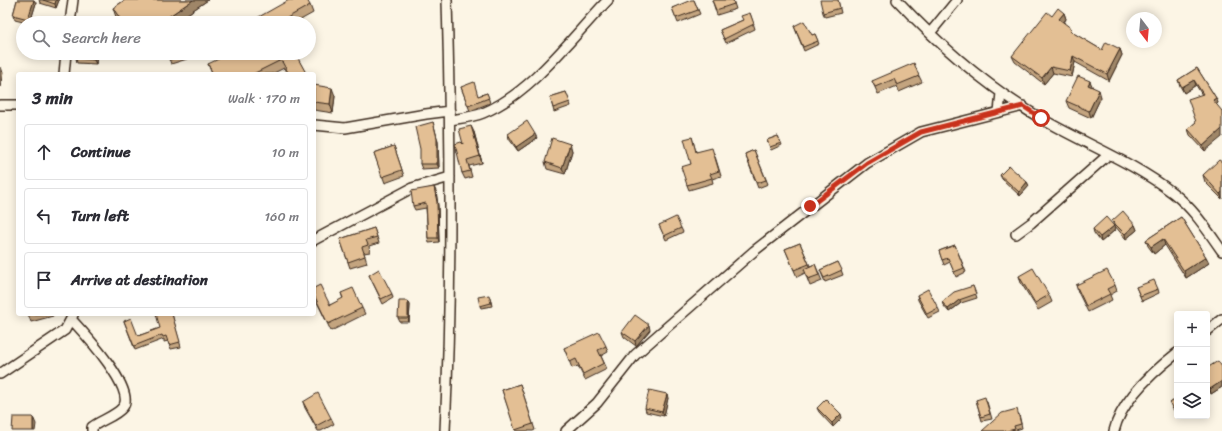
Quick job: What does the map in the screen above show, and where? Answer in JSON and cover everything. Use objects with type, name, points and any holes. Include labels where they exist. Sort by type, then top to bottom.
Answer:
[{"type":"street","points":[[71,16],[73,0]]},
{"type":"street","points":[[445,431],[451,293],[449,236],[450,116],[447,0]]},
{"type":"street","points":[[316,125],[345,128],[426,114],[450,116],[483,113],[500,105],[538,74],[608,0]]},
{"type":"street","points":[[897,0],[970,71],[1023,106],[1108,155],[1138,170],[1174,194],[1196,216],[1222,250]]},
{"type":"street","points":[[930,33],[957,0]]},
{"type":"street","points":[[64,72],[65,60]]},
{"type":"street","points":[[999,112],[1002,93]]},
{"type":"street","points":[[0,105],[16,105]]},
{"type":"street","points":[[566,431],[597,402],[635,355],[754,251],[867,163],[921,132],[1023,106]]},
{"type":"street","points":[[1016,234],[1031,223],[1108,155]]},
{"type":"street","points":[[316,239],[412,188],[450,177]]},
{"type":"street","points":[[0,374],[65,330],[72,317],[108,363],[124,390],[126,400],[124,406],[99,422],[92,428],[92,431]]},
{"type":"street","points":[[1210,329],[1222,320]]},
{"type":"street","points":[[1114,431],[1129,400],[1158,368],[1174,355]]},
{"type":"building","points":[[17,0],[34,0],[29,16],[13,15]]},
{"type":"building","points":[[43,0],[56,0],[55,4]]},
{"type":"building","points":[[125,0],[193,0],[169,16],[118,16],[113,8]]},
{"type":"building","points":[[289,0],[307,0],[310,5],[290,16],[261,16]]},
{"type":"building","points":[[694,0],[698,10],[676,18],[672,8]]},
{"type":"building","points":[[712,0],[733,0],[734,4],[716,10]]},
{"type":"building","points":[[820,0],[838,0],[840,8],[823,13]]},
{"type":"building","points":[[1058,8],[1064,13],[1059,19],[1072,29],[1070,31],[1102,50],[1106,42],[1120,49],[1107,74],[1073,56],[1070,71],[1051,67],[1042,78],[1012,56],[1047,12],[1052,16]]},
{"type":"building","points":[[750,13],[754,24],[724,39],[720,30],[743,20],[741,16]]},
{"type":"building","points":[[804,21],[812,35],[815,34],[818,41],[803,47],[794,26]]},
{"type":"building","points":[[216,60],[281,60],[257,72],[212,72],[208,64]]},
{"type":"building","points":[[281,60],[299,60],[305,72],[288,72]]},
{"type":"building","points":[[914,63],[919,76],[897,85],[894,79],[875,87],[872,81]]},
{"type":"building","points":[[1197,68],[1216,98],[1213,100],[1222,111],[1222,129],[1203,146],[1188,129],[1196,122],[1188,99],[1203,94],[1194,80],[1182,87],[1178,80]]},
{"type":"building","points":[[1078,76],[1090,81],[1088,85],[1099,90],[1089,111],[1066,101]]},
{"type":"building","points":[[474,82],[478,96],[487,93],[489,98],[468,106],[461,87]]},
{"type":"building","points":[[316,85],[332,88],[330,104],[316,102]]},
{"type":"building","points":[[566,92],[570,102],[553,108],[550,97]]},
{"type":"building","points":[[527,121],[535,134],[516,147],[508,134]]},
{"type":"building","points":[[433,122],[437,138],[437,164],[420,164],[420,149],[415,127]]},
{"type":"building","points":[[471,126],[480,156],[467,160],[470,171],[462,173],[455,144],[461,142],[463,144],[459,129]]},
{"type":"building","points":[[778,136],[781,143],[770,147],[767,140]]},
{"type":"building","points":[[692,137],[696,152],[712,148],[719,171],[710,174],[712,178],[687,185],[681,167],[691,164],[684,139]]},
{"type":"building","points":[[552,138],[570,144],[562,168],[545,162]]},
{"type":"building","points":[[394,146],[402,170],[382,177],[374,153]]},
{"type":"building","points":[[754,150],[766,180],[757,183],[745,154]]},
{"type":"building","points":[[1219,160],[1222,162],[1222,192],[1220,194],[1203,175]]},
{"type":"building","points":[[1009,166],[1027,182],[1019,192],[1000,175]]},
{"type":"building","points":[[434,187],[437,202],[438,238],[428,238],[426,203],[413,206],[411,191]]},
{"type":"building","points":[[1123,211],[1135,225],[1125,234],[1112,221]]},
{"type":"building","points":[[676,217],[681,228],[664,236],[659,225]]},
{"type":"building","points":[[1106,217],[1114,226],[1100,237],[1093,229]]},
{"type":"building","points":[[1181,217],[1206,257],[1184,271],[1163,239],[1151,247],[1146,240]]},
{"type":"building","points":[[374,228],[377,237],[366,240],[368,245],[362,247],[365,256],[348,262],[340,239]]},
{"type":"building","points":[[800,243],[809,264],[794,270],[785,249]]},
{"type":"building","points":[[955,245],[964,268],[954,272],[948,258],[942,260],[939,251]]},
{"type":"building","points":[[838,262],[842,270],[824,278],[820,270]]},
{"type":"building","points":[[815,264],[819,275],[808,279],[804,269]]},
{"type":"building","points":[[1033,268],[1049,295],[1035,303],[1019,276]]},
{"type":"building","points":[[379,269],[392,294],[381,299],[369,275]]},
{"type":"building","points":[[1107,270],[1115,285],[1107,289],[1110,294],[1086,306],[1076,285]]},
{"type":"building","points":[[1154,280],[1158,289],[1140,296],[1136,287]]},
{"type":"building","points":[[320,285],[330,305],[343,298],[341,293],[353,288],[362,308],[328,324],[316,299],[316,287]]},
{"type":"building","points":[[973,286],[976,294],[959,300],[948,309],[942,302],[954,292]]},
{"type":"building","points":[[928,289],[938,308],[927,314],[917,295]]},
{"type":"building","points":[[489,295],[491,303],[480,306],[478,297]]},
{"type":"building","points":[[399,301],[408,301],[408,318],[398,318]]},
{"type":"building","points":[[635,315],[649,325],[635,341],[622,332]]},
{"type":"building","points":[[157,316],[173,316],[180,342],[169,345],[166,336],[163,337],[162,335],[134,346],[124,321],[131,318],[138,336],[160,328]]},
{"type":"building","points":[[599,332],[606,346],[598,350],[604,363],[583,374],[576,359],[570,362],[564,348]]},
{"type":"building","points":[[1218,361],[1222,367],[1222,381],[1210,389],[1210,383],[1210,366]]},
{"type":"building","points":[[520,384],[533,424],[515,430],[502,390]]},
{"type":"building","points":[[649,390],[667,394],[662,412],[645,408]]},
{"type":"building","points":[[318,393],[331,418],[316,426],[303,402]]},
{"type":"building","points":[[985,397],[990,414],[981,417],[976,400]]},
{"type":"building","points":[[826,399],[841,414],[832,423],[817,408]]},
{"type":"building","points":[[1174,400],[1174,408],[1170,403]]},
{"type":"building","points":[[1017,409],[1021,424],[1014,426],[1015,429],[1007,431],[982,431],[1002,413]]},
{"type":"building","points":[[13,417],[33,417],[33,431],[12,431]]},
{"type":"route","points":[[810,206],[867,163],[921,132],[1023,106],[1041,118]]}]
